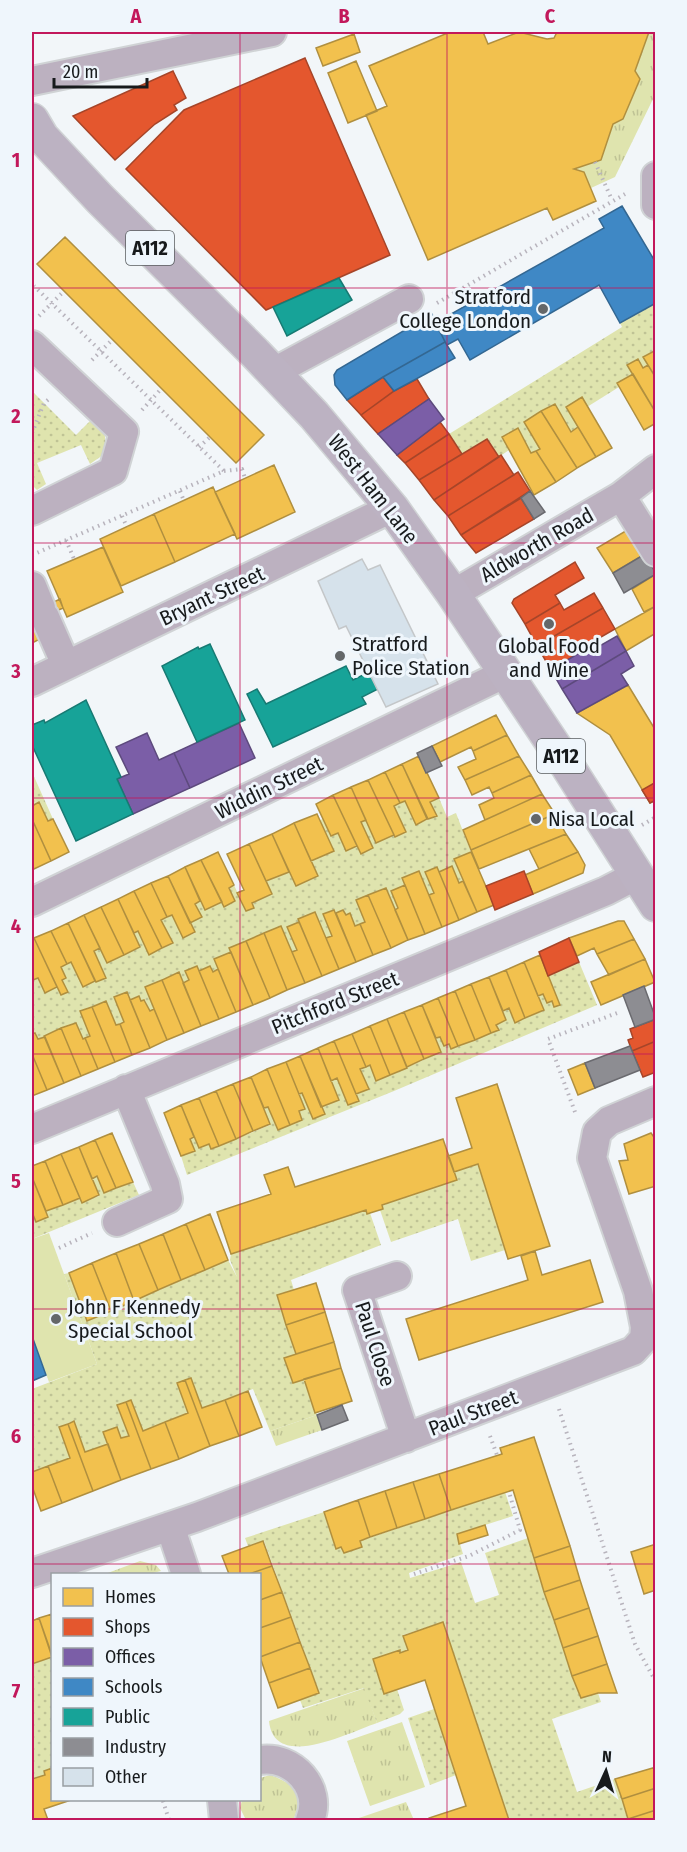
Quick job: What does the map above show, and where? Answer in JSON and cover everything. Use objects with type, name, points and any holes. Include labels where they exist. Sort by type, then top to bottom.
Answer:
[{"type":"main road","name":"West Ham Lane","points":[[32,120],[42,137],[100,199],[314,415],[392,508],[506,673],[656,905]]},
{"type":"street","points":[[32,81],[272,32]]},
{"type":"street","points":[[655,177],[656,205]]},
{"type":"street","points":[[272,373],[409,299]]},
{"type":"street","points":[[32,345],[124,432],[113,471],[32,511]]},
{"type":"street","name":"Aldworth Road","points":[[453,594],[621,496],[656,469]]},
{"type":"street","points":[[621,496],[656,552]]},
{"type":"street","name":"Bryant Street","points":[[32,682],[392,508]]},
{"type":"street","points":[[39,604],[66,665]]},
{"type":"street","name":"Widdin Street","points":[[32,902],[506,673]]},
{"type":"street","name":"Pitchford Street","points":[[32,1129],[584,900],[637,875]]},
{"type":"street","points":[[117,1222],[168,1199],[165,1184],[126,1089]]},
{"type":"street","points":[[592,1158],[597,1132],[609,1122],[656,1101]]},
{"type":"street","name":"Paul Street","points":[[32,1573],[170,1526],[633,1351],[644,1339],[645,1327],[638,1292],[592,1158]]},
{"type":"street","name":"Paul Close","points":[[397,1276],[357,1290],[406,1438]]},
{"type":"street","points":[[170,1526],[185,1573]]},
{"type":"street","points":[[261,1760],[284,1762],[298,1770],[308,1782],[313,1798],[313,1815],[310,1821]]},
{"type":"street","points":[[222,1801],[224,1821]]},
{"type":"path","points":[[595,162],[612,200]]},
{"type":"path","points":[[409,299],[428,308],[655,177]]},
{"type":"path","points":[[32,323],[64,291]]},
{"type":"path","points":[[199,447],[210,437]]},
{"type":"path","points":[[224,471],[242,469],[245,478]]},
{"type":"path","points":[[180,490],[184,501]]},
{"type":"path","points":[[122,516],[127,527]]},
{"type":"path","points":[[66,540],[74,559]]},
{"type":"path","points":[[432,666],[440,662]]},
{"type":"path","points":[[592,1158],[548,1040],[617,1013]]},
{"type":"path","points":[[550,1383],[635,1644],[652,1675],[656,1678]]},
{"type":"path","points":[[487,1427],[497,1455]]},
{"type":"path","points":[[414,1574],[469,1556],[520,1530],[509,1492]]},
{"type":"path","points":[[163,1801],[169,1821]]},
{"type":"green space","points":[[649,32],[655,32],[655,95],[615,177],[591,188],[584,172],[574,169],[601,160],[613,124],[623,119],[640,79],[635,71]]},
{"type":"green space","points":[[655,303],[655,350],[643,357],[648,365],[643,368],[637,359],[627,365],[633,374],[617,383],[619,387],[587,407],[582,398],[567,407],[578,427],[571,432],[554,404],[524,422],[540,449],[531,453],[517,429],[502,437],[509,450],[499,457],[487,439],[462,454],[449,434],[622,327],[620,323]]},
{"type":"green space","points":[[32,391],[76,435],[92,419],[101,426],[105,434],[103,455],[90,464],[81,445],[37,463],[46,484],[37,490],[32,485]]},
{"type":"green space","points":[[32,772],[53,819],[48,821],[39,803],[32,806]]},
{"type":"green space","points":[[439,798],[447,817],[456,813],[471,852],[454,859],[463,881],[459,883],[452,867],[439,872],[437,867],[425,872],[434,893],[429,895],[419,872],[402,878],[405,885],[391,891],[398,908],[395,910],[385,888],[356,900],[365,922],[355,926],[350,914],[346,915],[343,910],[323,914],[332,936],[326,938],[315,912],[298,919],[299,922],[287,927],[297,950],[292,952],[231,952],[214,959],[218,969],[213,972],[210,966],[199,971],[196,966],[185,971],[189,980],[183,983],[179,973],[145,987],[154,1009],[150,1011],[145,1000],[141,1001],[138,996],[130,1000],[127,992],[114,997],[124,1022],[116,1025],[106,1001],[81,1011],[90,1036],[83,1039],[76,1023],[38,1039],[35,1033],[32,1034],[32,999],[34,998],[32,981],[38,978],[45,993],[57,987],[61,995],[67,992],[62,980],[61,967],[71,962],[83,986],[96,982],[106,977],[94,951],[100,948],[107,963],[140,947],[134,933],[138,931],[149,954],[172,943],[161,920],[172,915],[183,938],[195,933],[190,923],[201,917],[195,904],[200,901],[205,910],[222,902],[224,907],[235,901],[229,888],[234,885],[246,911],[254,908],[252,903],[272,894],[266,881],[289,872],[296,886],[318,876],[311,861],[334,851],[320,821],[323,818],[338,833],[346,851],[357,846],[361,854],[373,848],[361,822],[366,820],[395,837],[406,832],[394,806],[405,801],[416,824],[437,816],[430,802]]},
{"type":"green space","points":[[579,962],[597,1005],[187,1175],[181,1156],[195,1151],[190,1139],[194,1137],[199,1148],[209,1144],[212,1149],[270,1125],[264,1108],[268,1107],[302,1120],[299,1111],[305,1108],[299,1094],[302,1093],[321,1107],[339,1100],[331,1081],[337,1078],[348,1105],[359,1101],[356,1094],[368,1089],[360,1069],[370,1065],[377,1081],[441,1052],[436,1038],[440,1037],[444,1046],[449,1044],[452,1049],[498,1029],[496,1025],[506,1020],[503,1011],[509,1008],[515,1022],[543,1011],[538,996],[543,994],[552,1001],[554,1007],[560,1005],[548,976]]},
{"type":"green space","points":[[478,1164],[505,1250],[471,1261],[458,1219],[391,1242],[380,1210],[382,1205],[456,1180],[454,1172]]},
{"type":"green space","points":[[97,1176],[104,1193],[133,1182],[139,1195],[32,1239],[32,1212],[36,1222],[48,1217],[46,1211],[80,1198],[82,1202],[99,1196],[92,1179]]},
{"type":"green space","points":[[366,1210],[367,1214],[370,1213],[381,1245],[291,1280],[294,1290],[286,1325],[296,1354],[284,1358],[293,1382],[304,1379],[317,1415],[270,1431],[253,1389],[202,1408],[191,1379],[188,1413],[143,1431],[131,1400],[117,1406],[129,1436],[121,1438],[117,1427],[108,1444],[85,1452],[73,1421],[59,1428],[70,1458],[32,1472],[32,1389],[97,1364],[64,1274],[69,1273],[87,1321],[228,1260],[237,1277],[230,1260],[231,1254]]},
{"type":"green space","name":"John F Kennedy Special School","points":[[49,1233],[97,1364],[49,1382],[32,1336],[32,1239]]},
{"type":"green space","points":[[317,1415],[322,1430],[276,1446],[270,1431]]},
{"type":"green space","points":[[505,1492],[513,1516],[457,1534],[463,1554],[409,1573],[410,1578],[461,1562],[475,1603],[499,1595],[485,1553],[528,1538],[581,1698],[598,1693],[601,1702],[552,1719],[577,1792],[615,1779],[629,1820],[509,1820],[443,1622],[403,1635],[408,1650],[373,1659],[384,1693],[397,1689],[404,1710],[400,1714],[377,1723],[364,1688],[303,1708],[300,1700],[319,1692],[264,1541],[248,1546],[245,1538],[324,1512],[336,1549],[341,1547],[344,1553],[360,1541]]},
{"type":"green space","points":[[140,1561],[156,1565],[161,1571],[153,1573],[108,1573]]},
{"type":"green space","points":[[51,1657],[51,1768],[44,1771],[45,1775],[32,1779],[32,1664]]},
{"type":"green space","points":[[365,1688],[377,1723],[315,1744],[298,1746],[284,1744],[274,1736],[269,1721]]},
{"type":"green space","points":[[434,1709],[456,1775],[430,1785],[408,1718]]},
{"type":"green space","points":[[402,1722],[425,1787],[370,1806],[347,1741]]},
{"type":"green space","points":[[270,1775],[278,1778],[295,1791],[298,1804],[293,1820],[246,1820],[240,1808],[242,1801],[261,1801],[261,1778]]},
{"type":"green space","points":[[406,1802],[414,1820],[353,1820]]},
{"type":"building: Homes","points":[[450,32],[483,32],[488,44],[519,32],[547,39],[554,38],[557,32],[649,32],[635,71],[640,79],[623,119],[613,124],[601,160],[574,169],[584,172],[596,201],[553,220],[547,208],[428,260],[366,115],[387,106],[369,66]]},
{"type":"building: Homes","points":[[354,34],[360,52],[323,66],[316,48]]},
{"type":"building: Homes","points":[[356,61],[377,111],[348,123],[328,73]]},
{"type":"building: Homes","points":[[65,237],[264,435],[236,463],[37,264]]},
{"type":"building: Homes","points":[[656,350],[656,378],[643,357]]},
{"type":"building: Homes","points":[[638,359],[643,368],[648,365],[656,378],[656,413],[627,365]]},
{"type":"building: Homes","points":[[633,374],[656,413],[656,423],[644,430],[617,383]]},
{"type":"building: Homes","points":[[582,397],[612,448],[596,457],[566,407]]},
{"type":"building: Homes","points":[[555,404],[571,432],[578,427],[596,457],[577,468],[541,411]]},
{"type":"building: Homes","points":[[541,411],[577,468],[556,482],[536,451],[540,449],[524,422]]},
{"type":"building: Homes","points":[[518,428],[531,453],[536,451],[556,482],[534,495],[502,437]]},
{"type":"building: Homes","points":[[274,465],[295,512],[237,539],[215,492]]},
{"type":"building: Homes","points":[[213,487],[235,534],[175,562],[154,514]]},
{"type":"building: Homes","points":[[154,514],[175,562],[121,586],[100,539]]},
{"type":"building: Homes","points":[[629,529],[645,554],[613,573],[597,548]]},
{"type":"building: Homes","points":[[103,547],[123,592],[67,617],[47,571]]},
{"type":"building: Homes","points":[[656,574],[656,606],[644,612],[632,589]]},
{"type":"building: Homes","points":[[60,599],[63,608],[36,620],[41,608]]},
{"type":"building: Homes","points":[[656,606],[656,633],[626,651],[615,629]]},
{"type":"building: Homes","points":[[32,610],[44,637],[32,643]]},
{"type":"building: Homes","points":[[628,685],[656,731],[656,800],[650,803],[610,735],[577,713]]},
{"type":"building: Homes","points":[[496,715],[507,735],[473,751],[471,747],[440,762],[432,746]]},
{"type":"building: Homes","points":[[507,735],[519,756],[465,780],[458,767],[476,759],[473,751]]},
{"type":"building: Homes","points":[[419,756],[439,798],[430,802],[437,816],[428,819],[402,764]]},
{"type":"building: Homes","points":[[519,756],[531,775],[492,793],[489,787],[472,795],[465,780]]},
{"type":"building: Homes","points":[[402,764],[427,819],[416,825],[405,801],[400,803],[385,772]]},
{"type":"building: Homes","points":[[385,772],[400,803],[394,806],[406,832],[395,837],[368,780]]},
{"type":"building: Homes","points":[[531,775],[542,794],[485,820],[479,805],[494,798],[492,793]]},
{"type":"building: Homes","points":[[368,780],[394,835],[376,843],[351,787]]},
{"type":"building: Homes","points":[[351,787],[366,820],[361,822],[373,848],[361,854],[333,795]]},
{"type":"building: Homes","points":[[542,794],[555,814],[471,850],[463,830]]},
{"type":"building: Homes","points":[[333,795],[357,846],[346,851],[338,833],[331,836],[316,804]]},
{"type":"building: Homes","points":[[39,802],[48,821],[53,819],[69,852],[51,861],[32,819],[32,806]]},
{"type":"building: Homes","points":[[317,814],[334,851],[311,861],[294,823]]},
{"type":"building: Homes","points":[[555,814],[566,834],[479,869],[471,850]]},
{"type":"building: Homes","points":[[32,819],[51,861],[34,869],[32,865]]},
{"type":"building: Homes","points":[[294,823],[318,876],[296,886],[272,834]]},
{"type":"building: Homes","points":[[272,834],[289,872],[266,881],[249,844]]},
{"type":"building: Homes","points":[[566,834],[578,852],[539,869],[529,849]]},
{"type":"building: Homes","points":[[249,844],[272,894],[252,903],[254,908],[246,911],[237,893],[244,890],[227,854]]},
{"type":"building: Homes","points":[[218,852],[234,885],[229,888],[235,901],[224,907],[201,860]]},
{"type":"building: Homes","points":[[471,852],[494,905],[477,912],[454,859]]},
{"type":"building: Homes","points":[[578,852],[585,865],[583,873],[533,894],[525,875]]},
{"type":"building: Homes","points":[[201,860],[222,902],[205,910],[185,867]]},
{"type":"building: Homes","points":[[452,866],[459,883],[463,881],[477,912],[459,920],[439,872]]},
{"type":"building: Homes","points":[[185,867],[200,901],[195,904],[202,917],[190,923],[168,876]]},
{"type":"building: Homes","points":[[437,867],[459,920],[442,927],[429,895],[434,893],[425,872]]},
{"type":"building: Homes","points":[[419,871],[442,927],[425,934],[402,878]]},
{"type":"building: Homes","points":[[168,876],[195,932],[183,938],[172,915],[167,917],[151,883]]},
{"type":"building: Homes","points":[[151,883],[167,917],[161,920],[173,943],[162,948],[134,891]]},
{"type":"building: Homes","points":[[405,885],[425,934],[408,940],[395,910],[398,908],[391,891]]},
{"type":"building: Homes","points":[[386,888],[408,940],[391,948],[368,895]]},
{"type":"building: Homes","points":[[134,891],[162,948],[149,955],[138,931],[134,933],[118,899]]},
{"type":"building: Homes","points":[[368,895],[391,948],[373,955],[360,924],[365,922],[356,900]]},
{"type":"building: Homes","points":[[118,899],[140,947],[124,955],[101,907]]},
{"type":"building: Homes","points":[[101,907],[124,955],[107,963],[84,915]]},
{"type":"building: Homes","points":[[334,910],[356,962],[339,969],[326,938],[332,936],[323,914]]},
{"type":"building: Homes","points":[[343,910],[346,915],[350,913],[355,926],[360,924],[373,955],[356,962],[336,913]]},
{"type":"building: Homes","points":[[315,912],[339,969],[322,976],[298,919]]},
{"type":"building: Homes","points":[[84,915],[100,948],[94,951],[106,978],[96,982],[68,923]]},
{"type":"building: Homes","points":[[624,921],[634,939],[597,954],[594,948],[577,956],[569,938]]},
{"type":"building: Homes","points":[[299,922],[322,976],[305,983],[292,952],[297,950],[287,927]]},
{"type":"building: Homes","points":[[68,923],[95,981],[83,987],[71,962],[67,964],[51,931]]},
{"type":"building: Homes","points":[[281,926],[305,983],[287,990],[264,933]]},
{"type":"building: Homes","points":[[51,931],[67,964],[61,967],[66,978],[62,980],[68,992],[61,995],[34,938]]},
{"type":"building: Homes","points":[[264,933],[287,990],[270,998],[246,941]]},
{"type":"building: Homes","points":[[34,938],[57,987],[45,993],[38,978],[33,980],[32,976],[32,940]]},
{"type":"building: Homes","points":[[634,939],[645,959],[609,975],[597,954]]},
{"type":"building: Homes","points":[[246,941],[270,998],[253,1005],[229,948]]},
{"type":"building: Homes","points":[[231,952],[253,1005],[236,1012],[214,959]]},
{"type":"building: Homes","points":[[540,955],[560,1005],[554,1007],[552,1001],[547,1003],[543,994],[538,996],[524,962]]},
{"type":"building: Homes","points":[[645,959],[655,982],[601,1005],[591,982]]},
{"type":"building: Homes","points":[[524,962],[544,1010],[525,1018],[506,970]]},
{"type":"building: Homes","points":[[197,966],[219,1019],[201,1026],[183,983],[189,980],[185,971]]},
{"type":"building: Homes","points":[[210,966],[213,972],[218,969],[236,1012],[219,1019],[199,971]]},
{"type":"building: Homes","points":[[506,970],[525,1018],[515,1023],[509,1008],[503,1011],[489,977]]},
{"type":"building: Homes","points":[[179,972],[201,1026],[184,1033],[162,980]]},
{"type":"building: Homes","points":[[489,977],[506,1020],[496,1025],[499,1030],[491,1033],[471,984]]},
{"type":"building: Homes","points":[[162,980],[184,1033],[167,1040],[145,987]]},
{"type":"building: Homes","points":[[471,984],[491,1033],[475,1040],[455,991]]},
{"type":"building: Homes","points":[[455,991],[475,1040],[458,1046],[438,998]]},
{"type":"building: Homes","points":[[127,992],[150,1048],[132,1055],[120,1024],[124,1022],[114,997]]},
{"type":"building: Homes","points":[[139,996],[150,1011],[154,1009],[167,1040],[150,1048],[130,1000]]},
{"type":"building: Homes","points":[[438,998],[458,1046],[451,1049],[449,1044],[444,1046],[440,1037],[436,1038],[422,1005]]},
{"type":"building: Homes","points":[[106,1001],[116,1025],[120,1024],[132,1055],[115,1062],[92,1007]]},
{"type":"building: Homes","points":[[422,1005],[441,1052],[424,1059],[404,1012]]},
{"type":"building: Homes","points":[[92,1007],[115,1062],[98,1069],[85,1038],[90,1036],[80,1011]]},
{"type":"building: Homes","points":[[404,1012],[424,1059],[407,1067],[387,1019]]},
{"type":"building: Homes","points":[[387,1019],[407,1068],[390,1075],[370,1026]]},
{"type":"building: Homes","points":[[76,1023],[98,1069],[81,1076],[61,1028]]},
{"type":"building: Homes","points":[[370,1026],[390,1075],[376,1081],[370,1065],[366,1067],[352,1034]]},
{"type":"building: Homes","points":[[61,1028],[81,1076],[64,1083],[44,1036]]},
{"type":"building: Homes","points":[[35,1033],[38,1039],[45,1037],[64,1083],[47,1090],[32,1054],[32,1034]]},
{"type":"building: Homes","points":[[352,1034],[366,1067],[360,1069],[369,1089],[356,1094],[334,1041]]},
{"type":"building: Homes","points":[[334,1041],[359,1101],[348,1105],[337,1078],[331,1081],[318,1048]]},
{"type":"building: Homes","points":[[318,1048],[339,1100],[321,1107],[300,1056]]},
{"type":"building: Homes","points":[[32,1054],[47,1090],[32,1096]]},
{"type":"building: Homes","points":[[300,1056],[325,1114],[313,1119],[302,1093],[299,1094],[286,1062]]},
{"type":"building: Homes","points":[[286,1062],[305,1109],[299,1111],[302,1120],[290,1125],[267,1069]]},
{"type":"building: Homes","points":[[585,1063],[595,1088],[578,1095],[568,1070]]},
{"type":"building: Homes","points":[[267,1069],[290,1125],[278,1130],[268,1107],[264,1108],[251,1077]]},
{"type":"building: Homes","points":[[251,1077],[270,1124],[253,1131],[233,1084]]},
{"type":"building: Homes","points":[[233,1084],[253,1131],[236,1139],[216,1091]]},
{"type":"building: Homes","points":[[497,1084],[550,1246],[508,1259],[478,1164],[454,1172],[448,1156],[472,1148],[456,1098]]},
{"type":"building: Homes","points":[[216,1091],[236,1139],[219,1146],[199,1098]]},
{"type":"building: Homes","points":[[199,1098],[219,1146],[211,1149],[209,1144],[199,1148],[181,1105]]},
{"type":"building: Homes","points":[[181,1105],[194,1137],[190,1139],[195,1151],[181,1156],[164,1113]]},
{"type":"building: Homes","points":[[112,1133],[133,1182],[116,1188],[95,1140]]},
{"type":"building: Homes","points":[[651,1133],[656,1140],[656,1186],[629,1194],[619,1161],[628,1160],[624,1144]]},
{"type":"building: Homes","points":[[443,1139],[457,1180],[382,1205],[383,1209],[367,1214],[366,1210],[231,1254],[217,1212],[271,1194],[264,1175],[288,1167],[295,1187]]},
{"type":"building: Homes","points":[[95,1140],[116,1188],[104,1193],[97,1176],[92,1179],[79,1147]]},
{"type":"building: Homes","points":[[79,1147],[99,1195],[82,1203],[61,1154]]},
{"type":"building: Homes","points":[[61,1154],[80,1198],[63,1205],[45,1161]]},
{"type":"building: Homes","points":[[45,1161],[63,1205],[46,1211],[32,1177],[32,1166]]},
{"type":"building: Homes","points":[[32,1177],[48,1217],[36,1222],[32,1212]]},
{"type":"building: Homes","points":[[210,1214],[228,1260],[205,1270],[186,1224]]},
{"type":"building: Homes","points":[[186,1224],[205,1270],[181,1280],[163,1234]]},
{"type":"building: Homes","points":[[163,1234],[181,1280],[158,1290],[139,1244]]},
{"type":"building: Homes","points":[[139,1244],[158,1290],[134,1301],[116,1253]]},
{"type":"building: Homes","points":[[535,1251],[542,1275],[590,1260],[603,1302],[419,1360],[406,1319],[528,1280],[521,1256]]},
{"type":"building: Homes","points":[[116,1253],[134,1301],[111,1311],[92,1263]]},
{"type":"building: Homes","points":[[92,1263],[111,1311],[87,1321],[69,1273]]},
{"type":"building: Homes","points":[[316,1283],[325,1312],[286,1325],[277,1295]]},
{"type":"building: Homes","points":[[325,1312],[334,1342],[296,1354],[286,1325]]},
{"type":"building: Homes","points":[[334,1342],[341,1368],[293,1383],[284,1358]]},
{"type":"building: Homes","points":[[341,1368],[352,1401],[315,1413],[304,1379]]},
{"type":"building: Homes","points":[[191,1378],[202,1408],[225,1400],[239,1436],[210,1446],[185,1380]]},
{"type":"building: Homes","points":[[185,1380],[210,1446],[179,1459],[165,1422],[188,1413],[177,1383]]},
{"type":"building: Homes","points":[[248,1391],[262,1427],[239,1436],[225,1400]]},
{"type":"building: Homes","points":[[131,1400],[143,1431],[165,1422],[179,1459],[151,1469],[126,1402]]},
{"type":"building: Homes","points":[[126,1402],[151,1469],[121,1480],[103,1432],[117,1427],[121,1438],[129,1436],[117,1405]]},
{"type":"building: Homes","points":[[74,1421],[85,1452],[108,1444],[121,1480],[93,1491],[68,1424]]},
{"type":"building: Homes","points":[[68,1424],[93,1491],[62,1503],[48,1466],[70,1458],[59,1427]]},
{"type":"building: Homes","points":[[534,1437],[570,1546],[534,1558],[513,1490],[451,1510],[439,1474],[502,1454],[500,1448]]},
{"type":"building: Homes","points":[[48,1466],[62,1503],[41,1511],[32,1486],[32,1472]]},
{"type":"building: Homes","points":[[439,1474],[451,1510],[425,1519],[413,1482]]},
{"type":"building: Homes","points":[[413,1482],[425,1519],[397,1528],[385,1491]]},
{"type":"building: Homes","points":[[385,1491],[397,1528],[370,1537],[358,1500]]},
{"type":"building: Homes","points":[[358,1500],[370,1537],[360,1541],[362,1547],[344,1553],[341,1547],[336,1549],[324,1512]]},
{"type":"building: Homes","points":[[485,1525],[488,1535],[459,1544],[457,1534]]},
{"type":"building: Homes","points":[[263,1541],[272,1566],[252,1573],[229,1573],[222,1556]]},
{"type":"building: Homes","points":[[656,1544],[656,1590],[644,1594],[631,1552]]},
{"type":"building: Homes","points":[[570,1546],[580,1580],[544,1592],[534,1558]]},
{"type":"building: Homes","points":[[272,1566],[282,1592],[261,1600],[261,1573],[252,1573]]},
{"type":"building: Homes","points":[[580,1580],[589,1608],[554,1620],[544,1592]]},
{"type":"building: Homes","points":[[282,1592],[291,1617],[261,1628],[261,1600]]},
{"type":"building: Homes","points":[[589,1608],[598,1636],[563,1648],[554,1620]]},
{"type":"building: Homes","points":[[51,1614],[51,1652],[39,1618]]},
{"type":"building: Homes","points":[[291,1617],[300,1642],[261,1657],[261,1628]]},
{"type":"building: Homes","points":[[39,1618],[51,1657],[32,1664],[32,1621]]},
{"type":"building: Homes","points":[[443,1622],[509,1820],[429,1820],[429,1818],[466,1806],[425,1680],[384,1694],[373,1659],[400,1650],[400,1653],[408,1650],[403,1636]]},
{"type":"building: Homes","points":[[598,1636],[607,1664],[572,1676],[563,1648]]},
{"type":"building: Homes","points":[[300,1642],[310,1668],[269,1683],[261,1657]]},
{"type":"building: Homes","points":[[607,1664],[617,1693],[598,1693],[581,1698],[572,1676]]},
{"type":"building: Homes","points":[[310,1668],[319,1693],[278,1708],[269,1683]]},
{"type":"building: Homes","points":[[656,1767],[656,1788],[622,1799],[615,1779]]},
{"type":"building: Homes","points":[[51,1768],[51,1801],[68,1801],[44,1809],[48,1820],[32,1820],[32,1779],[45,1775],[44,1771]]},
{"type":"building: Homes","points":[[656,1788],[656,1810],[628,1819],[622,1799]]},
{"type":"building: Homes","points":[[656,1810],[656,1820],[628,1819]]},
{"type":"building: Shops","points":[[305,58],[390,255],[266,310],[126,169],[184,110]]},
{"type":"building: Shops","points":[[173,71],[186,98],[174,105],[177,110],[155,124],[115,160],[73,116]]},
{"type":"building: Shops","points":[[383,377],[394,391],[361,415],[347,400]]},
{"type":"building: Shops","points":[[417,379],[429,399],[378,434],[361,415],[394,391]]},
{"type":"building: Shops","points":[[440,422],[449,434],[405,463],[397,455]]},
{"type":"building: Shops","points":[[449,434],[462,454],[419,480],[405,463]]},
{"type":"building: Shops","points":[[487,439],[499,457],[434,500],[419,480]]},
{"type":"building: Shops","points":[[501,455],[514,475],[448,516],[434,500]]},
{"type":"building: Shops","points":[[518,472],[530,491],[461,535],[448,516]]},
{"type":"building: Shops","points":[[521,498],[534,519],[476,553],[461,535]]},
{"type":"building: Shops","points":[[575,562],[584,578],[555,595],[560,603],[525,624],[512,603],[514,599]]},
{"type":"building: Shops","points":[[594,593],[603,608],[537,646],[525,624],[560,603],[564,610]]},
{"type":"building: Shops","points":[[603,608],[615,629],[551,670],[537,646]]},
{"type":"building: Shops","points":[[656,782],[656,800],[650,803],[642,790]]},
{"type":"building: Shops","points":[[524,871],[533,894],[495,910],[486,886]]},
{"type":"building: Shops","points":[[569,938],[579,962],[548,976],[539,952]]},
{"type":"building: Shops","points":[[656,1019],[656,1041],[632,1051],[628,1040],[633,1038],[630,1029]]},
{"type":"building: Shops","points":[[656,1041],[656,1072],[643,1077],[632,1051]]},
{"type":"building: Offices","points":[[429,399],[444,419],[397,455],[378,434]]},
{"type":"building: Offices","points":[[617,636],[626,651],[562,689],[551,670],[589,647],[591,651]]},
{"type":"building: Offices","points":[[626,651],[634,666],[621,674],[628,685],[577,713],[562,689]]},
{"type":"building: Offices","points":[[239,723],[255,758],[190,788],[174,753]]},
{"type":"building: Offices","points":[[147,733],[159,760],[174,753],[190,788],[133,814],[117,779],[129,774],[116,747]]},
{"type":"building: Schools","points":[[622,206],[656,263],[656,303],[620,323],[599,285],[470,360],[458,339],[447,345],[435,323],[604,228],[599,219]]},
{"type":"building: Schools","points":[[432,314],[445,342],[347,400],[335,385],[334,375],[337,370]]},
{"type":"building: Schools","points":[[445,342],[455,358],[394,391],[383,377]]},
{"type":"building: Schools","points":[[32,1336],[46,1375],[32,1381]]},
{"type":"building: Public","points":[[339,278],[352,300],[287,336],[273,307]]},
{"type":"building: Public","points":[[210,644],[245,720],[197,742],[162,666],[198,647],[199,649]]},
{"type":"building: Public","points":[[346,666],[353,680],[369,672],[378,689],[362,697],[366,704],[273,747],[247,694],[257,689],[266,704]]},
{"type":"building: Public","points":[[86,700],[121,777],[117,779],[133,814],[76,841],[32,745],[32,725],[44,720],[45,723]]},
{"type":"building: Industry","points":[[530,491],[545,512],[534,519],[521,498]]},
{"type":"building: Industry","points":[[645,554],[656,574],[624,593],[613,573]]},
{"type":"building: Industry","points":[[432,746],[442,766],[426,773],[417,753]]},
{"type":"building: Industry","points":[[644,986],[656,1019],[635,1027],[623,995]]},
{"type":"building: Industry","points":[[630,1046],[640,1070],[595,1088],[585,1063]]},
{"type":"building: Industry","points":[[342,1405],[348,1420],[322,1430],[317,1415]]},
{"type":"building: Other","points":[[362,559],[368,570],[380,565],[438,684],[386,707],[346,626],[339,629],[318,581]]},
{"type":"place","name":"Stratford College London","points":[[543,309]]},
{"type":"place","name":"Global Food and Wine","points":[[549,624]]},
{"type":"place","name":"Stratford Police Station","points":[[340,656]]},
{"type":"place","name":"Nisa Local","points":[[536,819]]},
{"type":"place","name":"John F Kennedy Special School","points":[[56,1319]]}]
